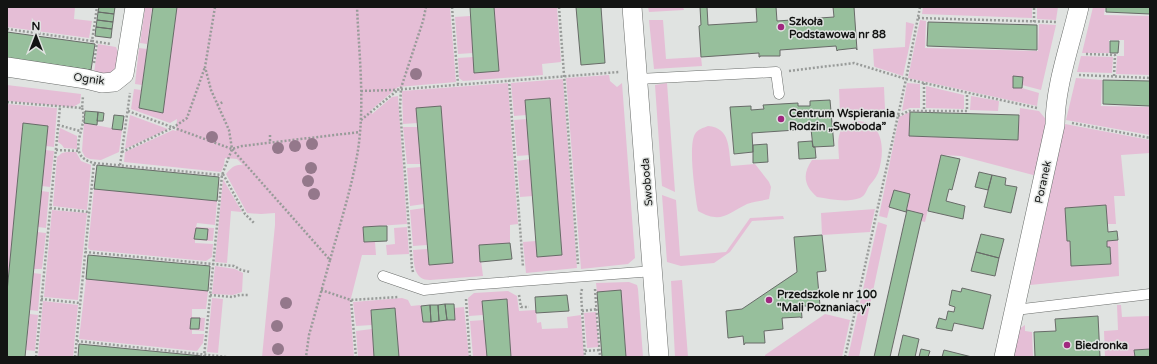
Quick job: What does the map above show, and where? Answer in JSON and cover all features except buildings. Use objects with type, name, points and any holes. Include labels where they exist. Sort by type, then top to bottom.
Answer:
[{"type":"street","name":"Ognik","points":[[7,67],[86,79],[102,83],[114,82],[124,74],[135,7]]},
{"type":"street","name":"Swoboda","points":[[632,7],[631,76],[654,271],[660,357]]},
{"type":"street","name":"Poranek","points":[[1004,357],[1055,125],[1055,107],[1079,7]]},
{"type":"lane","points":[[631,76],[776,72],[779,94]]},
{"type":"lane","points":[[383,276],[424,290],[580,276],[594,278],[654,271]]},
{"type":"lane","points":[[1015,310],[1150,294]]},
{"type":"path","points":[[7,29],[92,41],[97,7]]},
{"type":"path","points":[[122,152],[174,127],[187,118],[205,67],[215,7]]},
{"type":"path","points":[[306,357],[309,335],[355,169],[360,132],[361,91],[357,7]]},
{"type":"path","points":[[414,273],[412,268],[401,115],[401,88],[423,21],[426,7]]},
{"type":"path","points":[[452,7],[458,84]]},
{"type":"path","points":[[559,7],[580,276]]},
{"type":"path","points":[[845,357],[906,79],[920,7]]},
{"type":"path","points":[[1034,7],[1034,22]]},
{"type":"path","points":[[918,18],[1058,22]]},
{"type":"path","points":[[1079,54],[1115,55],[1114,76]]},
{"type":"path","points":[[776,72],[854,63],[906,79],[1038,108]]},
{"type":"path","points":[[204,356],[222,174],[232,149],[229,130],[210,90],[205,67]]},
{"type":"path","points":[[1062,75],[1150,78]]},
{"type":"path","points":[[361,91],[564,76],[631,76]]},
{"type":"path","points":[[86,79],[82,108],[84,112],[80,131],[79,151],[81,156],[86,161],[94,163],[222,174]]},
{"type":"path","points":[[509,80],[524,275],[527,280]]},
{"type":"path","points":[[924,83],[924,112]]},
{"type":"path","points":[[360,120],[401,88]]},
{"type":"path","points":[[897,116],[910,111],[966,113],[967,93]]},
{"type":"path","points":[[7,102],[82,108]]},
{"type":"path","points":[[217,105],[223,102]]},
{"type":"path","points":[[36,357],[60,107]]},
{"type":"path","points":[[128,111],[232,149],[330,260]]},
{"type":"path","points":[[1055,120],[1150,138]]},
{"type":"path","points":[[58,124],[80,131]]},
{"type":"path","points":[[232,149],[242,146],[360,132]]},
{"type":"path","points":[[270,135],[270,143]]},
{"type":"path","points":[[56,150],[79,151]]},
{"type":"path","points":[[75,357],[94,163]]},
{"type":"path","points":[[222,174],[245,214],[254,223]]},
{"type":"path","points":[[50,208],[89,212]]},
{"type":"path","points":[[85,252],[234,266],[241,270],[250,272]]},
{"type":"path","points":[[594,278],[600,357]]},
{"type":"path","points":[[585,357],[581,293],[582,289],[594,278]]},
{"type":"path","points":[[210,295],[232,297],[248,295]]},
{"type":"path","points":[[41,299],[80,303]]},
{"type":"path","points":[[466,299],[470,357]]},
{"type":"path","points":[[351,300],[356,357]]},
{"type":"path","points":[[582,310],[597,309]]},
{"type":"path","points":[[77,340],[204,356],[227,357]]},
{"type":"path","points":[[585,351],[599,350]]},
{"type":"shaded area","points":[[7,7],[75,7],[74,19],[92,21],[89,38],[7,27]]},
{"type":"shaded area","points":[[177,7],[450,7],[456,82],[398,87],[370,111],[372,114],[392,97],[398,96],[407,224],[363,227],[364,242],[375,242],[376,255],[362,255],[350,302],[354,357],[262,357],[275,213],[247,213],[226,174],[233,167],[243,165],[237,159],[225,158],[221,172],[124,162],[125,152],[173,130],[176,131],[177,119],[170,123],[131,109],[134,89],[141,90],[139,108],[163,112]]},
{"type":"shaded area","points":[[494,7],[557,7],[561,62],[542,64],[543,75],[463,81],[459,78],[458,58],[473,57],[499,71]]},
{"type":"shaded area","points":[[648,7],[683,7],[684,10],[649,12]]},
{"type":"shaded area","points":[[923,7],[1032,7],[1032,18],[922,14]]},
{"type":"shaded area","points":[[1037,7],[1058,7],[1056,20],[1037,19]]},
{"type":"shaded area","points":[[1093,7],[1105,7],[1104,15],[1150,16],[1150,75],[1116,74],[1117,56],[1124,56],[1124,40],[1109,40],[1109,53],[1082,53]]},
{"type":"shaded area","points":[[145,8],[152,8],[147,44],[140,43]]},
{"type":"shaded area","points":[[470,16],[473,53],[458,54],[455,17]]},
{"type":"shaded area","points":[[649,20],[663,20],[666,59],[701,57],[702,66],[654,69]]},
{"type":"shaded area","points":[[920,20],[926,21],[925,48],[1038,51],[1039,24],[1056,25],[1041,90],[1022,85],[1013,77],[1013,88],[1022,88],[1039,93],[1037,106],[908,78]]},
{"type":"shaded area","points":[[906,22],[914,24],[903,76],[875,67],[873,49],[905,47]]},
{"type":"shaded area","points":[[98,44],[116,47],[118,51],[118,62],[108,75],[94,73]]},
{"type":"shaded area","points":[[139,48],[147,49],[142,85],[135,84]]},
{"type":"shaded area","points":[[1081,56],[1113,57],[1112,73],[1077,72]]},
{"type":"shaded area","points":[[609,75],[610,81],[617,87],[622,83],[635,258],[628,264],[581,269],[566,78]]},
{"type":"shaded area","points":[[1076,78],[1102,80],[1101,106],[1150,107],[1150,135],[1066,120]]},
{"type":"shaded area","points":[[563,79],[577,268],[526,273],[523,242],[536,241],[538,257],[562,255],[550,98],[526,100],[527,115],[514,116],[511,83]]},
{"type":"shaded area","points":[[508,83],[518,224],[510,225],[510,243],[479,245],[483,276],[430,280],[424,279],[417,274],[413,250],[427,249],[429,265],[453,263],[418,123],[403,124],[402,91]]},
{"type":"shaded area","points":[[667,83],[675,192],[662,186],[655,85]]},
{"type":"shaded area","points":[[907,83],[920,84],[920,108],[910,108],[902,111]]},
{"type":"shaded area","points":[[7,85],[81,94],[80,103],[73,107],[7,101]]},
{"type":"shaded area","points":[[926,86],[964,95],[964,109],[926,108]]},
{"type":"shaded area","points":[[884,87],[885,110],[840,113],[839,89]]},
{"type":"shaded area","points":[[971,96],[999,101],[998,111],[970,110]]},
{"type":"shaded area","points":[[7,104],[57,108],[54,147],[46,146],[23,124],[7,292]]},
{"type":"shaded area","points":[[1020,108],[1039,111],[1049,123],[1037,176],[961,156],[941,155],[925,222],[921,221],[923,214],[907,210],[910,194],[894,190],[887,218],[879,216],[899,117],[910,112],[909,136],[1018,140]]},
{"type":"shaded area","points":[[130,115],[168,129],[125,149]]},
{"type":"shaded area","points":[[527,119],[530,155],[517,156],[514,120]]},
{"type":"shaded area","points":[[857,121],[866,122],[873,126],[878,132],[881,140],[882,156],[877,175],[864,195],[860,198],[833,200],[817,197],[809,189],[806,180],[809,165],[812,160],[839,159],[838,140],[841,130],[850,123]]},
{"type":"shaded area","points":[[84,123],[122,130],[119,152],[101,160],[85,157],[82,151]]},
{"type":"shaded area","points":[[1065,124],[1150,140],[1150,153],[1121,155],[1125,196],[1114,196],[1116,224],[1108,224],[1105,205],[1065,208],[1067,240],[1070,241],[1071,266],[1111,264],[1110,247],[1107,247],[1107,241],[1118,240],[1119,276],[1030,285]]},
{"type":"shaded area","points":[[708,126],[721,131],[725,135],[731,166],[755,164],[769,182],[771,187],[769,199],[747,204],[724,216],[713,217],[698,211],[692,148],[695,134]]},
{"type":"shaded area","points":[[403,127],[418,127],[421,164],[407,164]]},
{"type":"shaded area","points":[[60,128],[77,136],[77,149],[64,148],[58,142]]},
{"type":"shaded area","points":[[45,150],[54,151],[50,187],[42,186]]},
{"type":"shaded area","points":[[76,152],[81,161],[91,165],[87,210],[53,206],[57,157],[62,153]]},
{"type":"shaded area","points":[[530,159],[533,196],[520,197],[517,161]]},
{"type":"shaded area","points":[[421,167],[424,204],[410,206],[407,168]]},
{"type":"shaded area","points":[[223,179],[242,212],[231,211],[227,263],[215,262]]},
{"type":"shaded area","points":[[94,189],[217,201],[215,225],[197,223],[196,227],[214,228],[213,241],[195,240],[195,243],[213,244],[212,257],[206,261],[90,250],[88,248]]},
{"type":"shaded area","points":[[41,191],[49,192],[46,228],[38,227]]},
{"type":"shaded area","points":[[662,195],[676,200],[680,256],[726,252],[750,218],[783,216],[784,219],[752,221],[730,252],[714,263],[681,266],[667,262]]},
{"type":"shaded area","points":[[424,208],[427,245],[413,246],[410,210]]},
{"type":"shaded area","points":[[875,209],[870,232],[822,235],[821,213]]},
{"type":"shaded area","points":[[52,210],[87,213],[78,300],[44,297]]},
{"type":"shaded area","points":[[878,222],[887,225],[859,357],[848,357]]},
{"type":"shaded area","points":[[407,227],[409,254],[387,255],[386,245],[395,244],[394,228]]},
{"type":"shaded area","points":[[37,232],[46,233],[42,269],[34,269]]},
{"type":"shaded area","points":[[215,266],[235,269],[243,273],[242,292],[233,295],[212,294]]},
{"type":"shaded area","points":[[33,273],[41,274],[38,311],[30,310]]},
{"type":"shaded area","points":[[86,279],[208,291],[206,309],[192,309],[192,317],[205,318],[204,331],[192,330],[192,334],[204,334],[203,343],[197,351],[79,339]]},
{"type":"shaded area","points":[[682,280],[688,357],[675,357],[671,281]]},
{"type":"shaded area","points":[[629,282],[637,285],[638,289],[643,357],[626,357],[621,291],[597,292],[596,283]]},
{"type":"shaded area","points":[[508,291],[517,296],[519,311],[536,310],[537,323],[541,322],[542,329],[568,328],[567,317],[581,315],[584,357],[511,357],[507,300],[483,315],[469,316],[468,298],[474,293]]},
{"type":"shaded area","points":[[212,298],[223,299],[218,353],[207,352]]},
{"type":"shaded area","points":[[402,298],[408,300],[411,306],[421,305],[423,322],[455,320],[454,308],[464,307],[469,357],[399,357],[395,308],[371,310],[372,325],[356,326],[353,302]]},
{"type":"shaded area","points":[[43,301],[78,305],[73,357],[38,357]]},
{"type":"shaded area","points":[[1117,305],[1121,305],[1122,317],[1150,316],[1150,349],[1135,350],[1135,357],[1105,357],[1104,331],[1118,330]]},
{"type":"shaded area","points":[[596,312],[599,347],[587,348],[584,313]]},
{"type":"shaded area","points":[[30,314],[38,315],[35,351],[26,350]]},
{"type":"shaded area","points":[[825,314],[850,320],[842,357],[765,357],[765,355]]},
{"type":"shaded area","points":[[484,320],[487,356],[473,357],[470,321]]},
{"type":"shaded area","points":[[1025,325],[1025,331],[1032,332],[1033,357],[1012,357],[1019,329]]},
{"type":"shaded area","points":[[372,329],[374,357],[358,357],[356,331]]},
{"type":"place","name":"Szkoła Podstawowa nr 88","points":[[781,27]]},
{"type":"place","name":"Centrum Wspierania Rodzin „Swoboda”","points":[[781,119]]},
{"type":"place","name":"Przedszkole nr 100 \"Mali Poznaniacy\"","points":[[769,300]]},
{"type":"place","name":"Biedronka","points":[[1067,345]]}]
